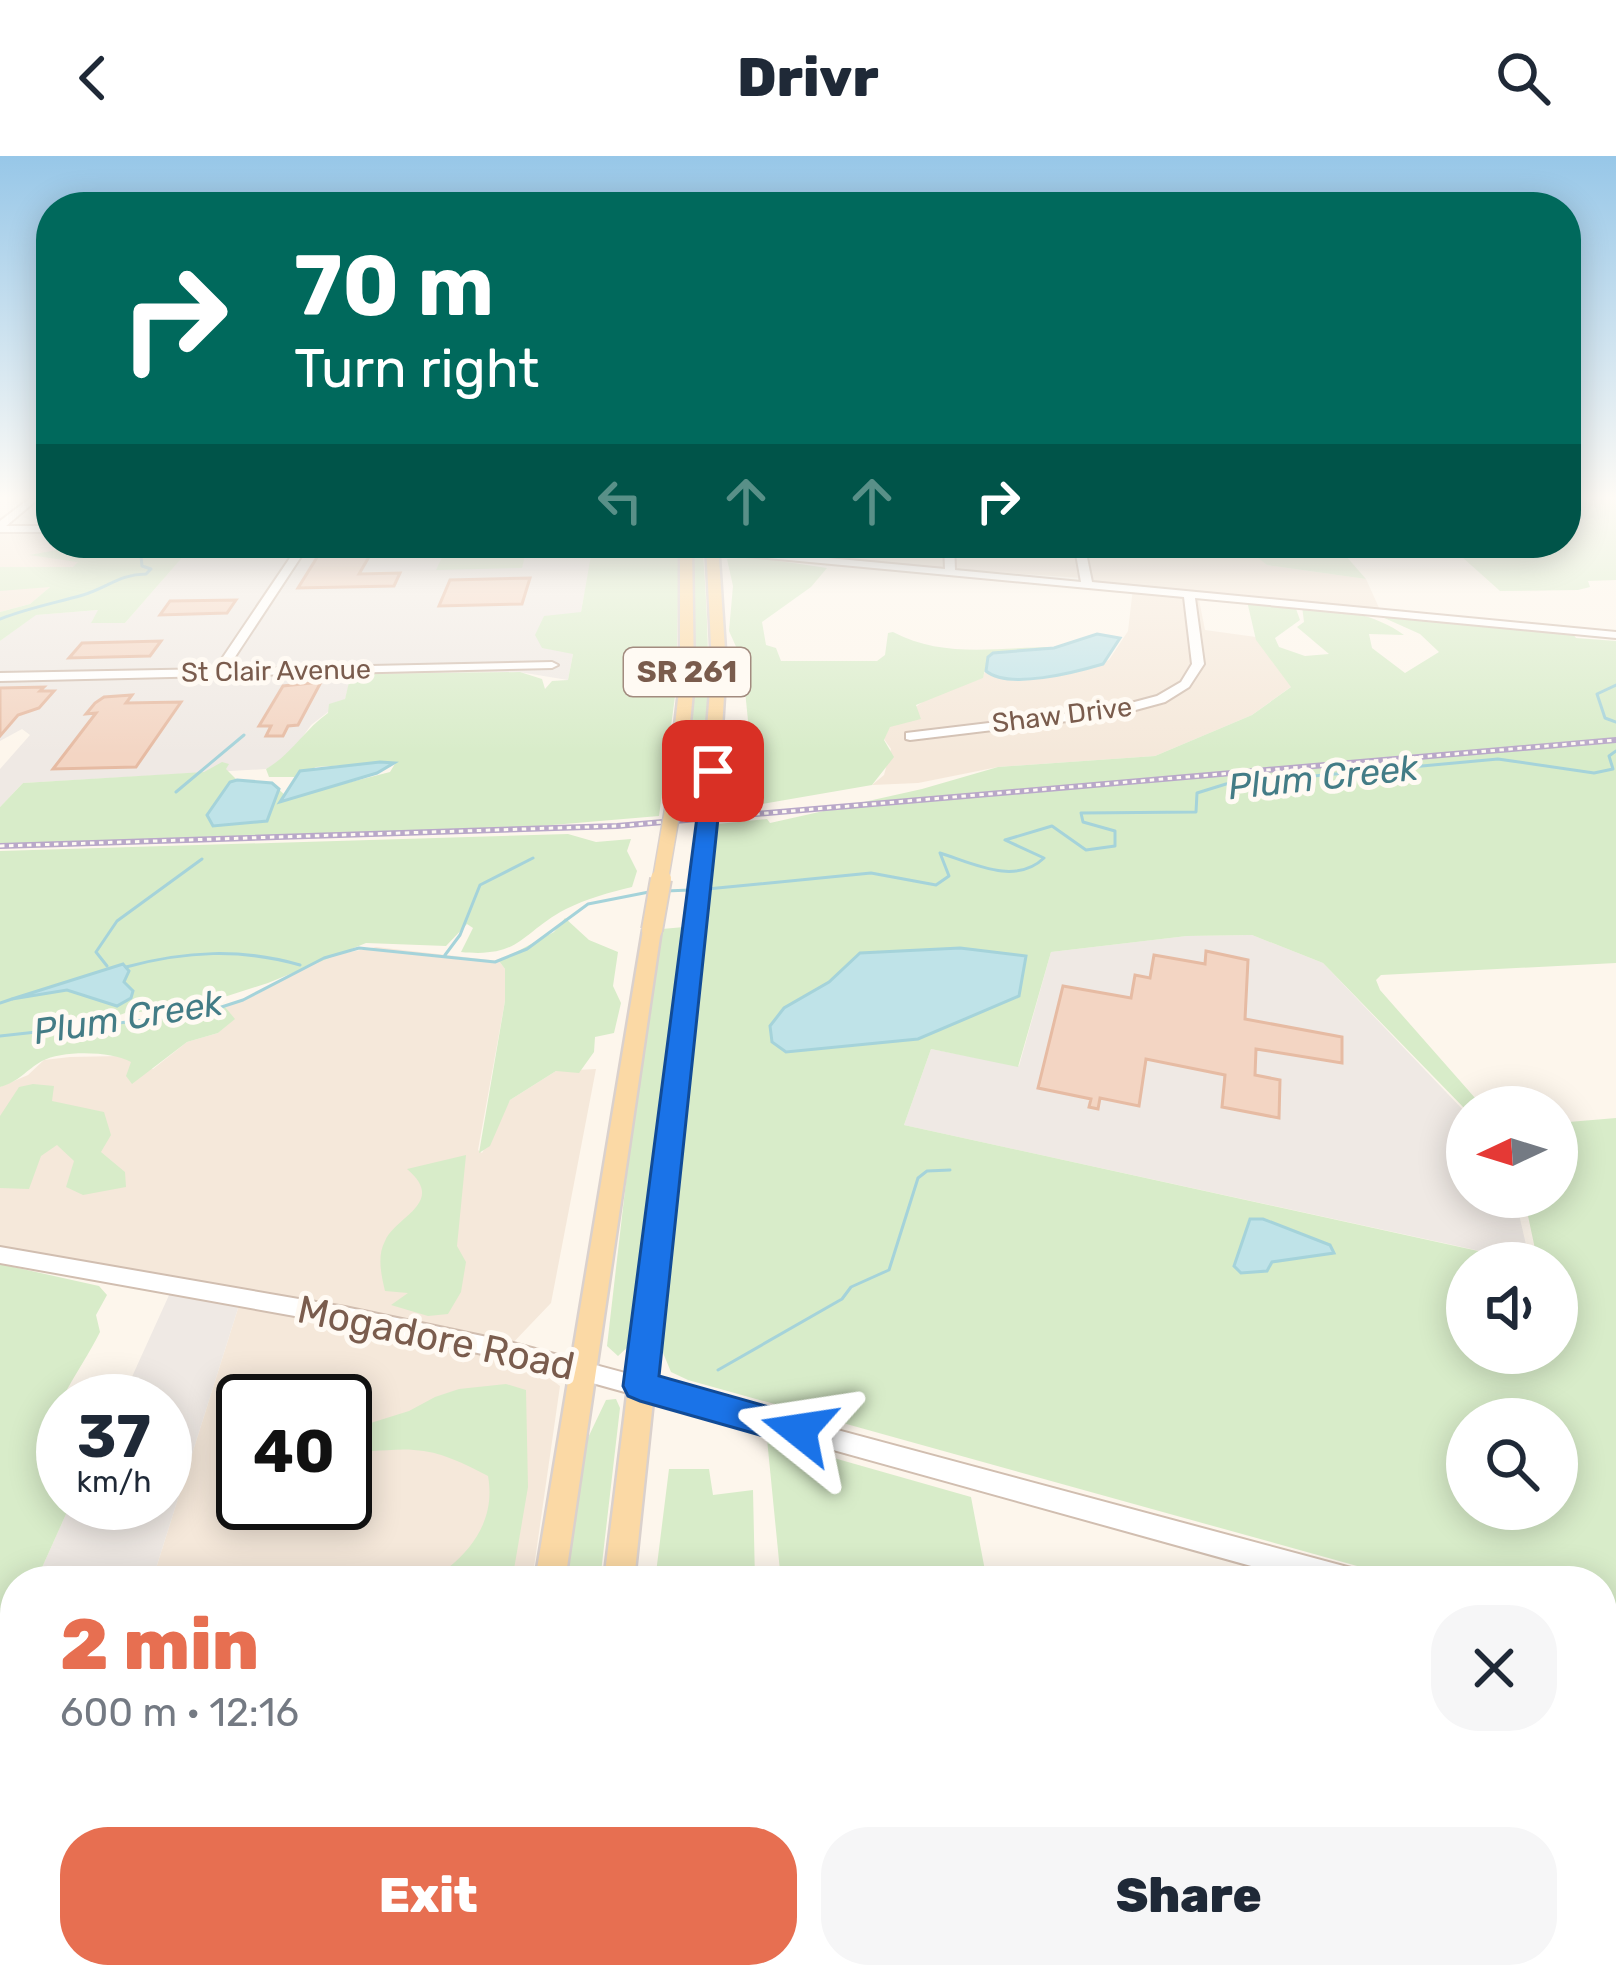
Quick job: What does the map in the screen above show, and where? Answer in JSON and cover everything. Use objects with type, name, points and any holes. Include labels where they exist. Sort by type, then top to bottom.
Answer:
[{"type":"main road","name":"SR 261","points":[[552,1566],[675,795],[687,682],[686,584]]},
{"type":"main road","name":"SR 261","points":[[621,1566],[710,792],[719,664],[714,584]]},
{"type":"street","points":[[219,672],[277,584]]},
{"type":"street","points":[[1094,584],[1616,635]]},
{"type":"street","name":"Shaw Drive","points":[[910,736],[1113,712],[1162,699],[1186,684],[1198,664],[1189,593]]},
{"type":"street","name":"St Clair Avenue","points":[[0,677],[552,664]]},
{"type":"street","name":"Mogadore Road","points":[[0,1255],[345,1316],[583,1370],[1296,1566]]},
{"type":"shaded area","points":[[0,584],[53,584],[30,604],[0,612]]},
{"type":"shaded area","points":[[159,584],[586,584],[568,680],[519,672],[352,674],[345,699],[311,725],[289,756],[266,769],[23,783],[0,807],[0,769],[30,735],[22,729],[0,741],[0,641],[35,615],[99,610],[92,621],[125,623]]},
{"type":"shaded area","points":[[1093,584],[1368,584],[1380,610],[1198,595],[1205,630],[1256,637],[1292,686],[1252,715],[1155,756],[998,767],[918,783],[872,785],[884,775],[891,749],[884,739],[890,726],[929,697],[982,678],[986,670],[997,678],[1051,677],[1109,660],[1128,631],[1133,588]]},
{"type":"shaded area","points":[[1252,935],[1323,963],[1446,1092],[1446,1218],[1520,1218],[1525,1242],[1446,1244],[904,1125],[931,1049],[1019,1066],[1051,952],[1187,936]]},
{"type":"shaded area","points":[[376,947],[499,961],[505,969],[505,1001],[478,1150],[482,1153],[510,1100],[556,1071],[596,1069],[551,1303],[506,1350],[0,1255],[0,1087],[28,1075],[44,1060],[120,1056],[153,1069],[187,1042],[218,1033],[233,1020],[225,1007],[256,995],[319,958]]},
{"type":"shaded area","points":[[170,1293],[240,1302],[192,1454],[192,1374],[133,1374]]},
{"type":"shaded area","points":[[240,1302],[531,1364],[560,1386],[534,1566],[157,1566],[168,1530],[192,1530],[192,1454],[216,1378],[216,1530],[372,1530],[372,1374],[217,1374]]},
{"type":"shaded area","points":[[59,1530],[168,1530],[157,1566],[43,1566]]},
{"type":"green space","points":[[0,584],[159,584],[125,623],[91,623],[98,610],[36,615],[0,641],[0,612],[30,604],[50,587],[0,591]]},
{"type":"green space","points":[[586,584],[678,584],[676,689],[659,816],[505,829],[0,844],[0,807],[23,783],[204,772],[222,762],[229,764],[226,769],[237,780],[272,783],[288,798],[390,772],[396,762],[316,767],[296,777],[269,777],[266,769],[328,713],[329,704],[345,699],[351,674],[520,672],[542,679],[545,689],[552,681],[568,680],[573,654],[542,648],[535,635],[544,616],[581,612]]},
{"type":"green space","points":[[690,584],[705,584],[708,685],[698,815],[678,816]]},
{"type":"green space","points":[[813,584],[762,622],[766,645],[776,648],[781,661],[877,661],[885,655],[888,633],[893,632],[954,649],[1060,647],[1015,651],[987,661],[983,678],[916,705],[921,719],[890,727],[884,740],[894,757],[872,785],[739,808],[732,795],[750,741],[742,660],[729,631],[733,586]]},
{"type":"green space","points":[[1493,584],[1590,587],[1578,590],[1500,591]]},
{"type":"green space","points":[[1247,601],[1295,606],[1300,620],[1275,638],[1279,647],[1305,656],[1329,654],[1297,627],[1304,622],[1302,606],[1381,622],[1404,635],[1369,634],[1372,648],[1405,673],[1439,652],[1420,634],[1371,612],[1571,631],[1576,638],[1616,641],[1616,963],[1381,975],[1376,980],[1380,990],[1465,1086],[1446,1089],[1323,963],[1252,935],[1187,936],[1051,952],[1018,1067],[931,1049],[904,1125],[1446,1244],[1446,1374],[1578,1374],[1578,1242],[1534,1242],[1528,1218],[1578,1218],[1578,1121],[1616,1118],[1616,1566],[1357,1566],[671,1372],[661,1348],[718,824],[767,819],[770,823],[998,767],[1155,756],[1252,715],[1291,687],[1256,640]]},
{"type":"green space","points":[[568,834],[596,842],[631,839],[627,851],[637,871],[632,887],[566,909],[519,942],[497,951],[461,952],[473,928],[467,924],[446,946],[366,943],[190,1008],[125,1013],[99,1023],[153,1021],[225,1007],[235,1019],[218,1033],[187,1042],[132,1084],[126,1076],[131,1062],[87,1053],[51,1057],[0,1087],[0,851]]},
{"type":"green space","points":[[565,918],[589,940],[618,952],[613,986],[621,1003],[614,1033],[595,1037],[594,1052],[579,1073],[556,1071],[510,1100],[490,1146],[479,1153],[505,1001],[505,969],[499,961],[554,932]]},
{"type":"green space","points":[[684,927],[637,1322],[631,1344],[618,1356],[607,1346],[635,1104],[662,929]]},
{"type":"green space","points":[[54,1086],[52,1101],[104,1112],[111,1135],[101,1152],[125,1172],[126,1187],[83,1195],[66,1187],[74,1161],[57,1145],[41,1156],[29,1189],[0,1188],[0,1116],[19,1087]]},
{"type":"green space","points":[[466,1155],[457,1246],[466,1262],[461,1292],[448,1314],[428,1316],[391,1305],[408,1293],[385,1291],[380,1265],[383,1247],[421,1200],[418,1181],[407,1169]]},
{"type":"green space","points":[[0,1264],[99,1286],[107,1295],[96,1315],[100,1332],[76,1374],[36,1374],[36,1530],[59,1530],[43,1566],[0,1566]]},
{"type":"green space","points":[[506,1384],[526,1390],[528,1487],[515,1566],[450,1566],[482,1528],[489,1503],[488,1476],[433,1453],[372,1451],[372,1423],[435,1397]]},
{"type":"green space","points":[[616,1399],[620,1408],[602,1566],[566,1566],[585,1444],[606,1400]]},
{"type":"green space","points":[[767,1439],[971,1497],[984,1566],[780,1566]]},
{"type":"green space","points":[[669,1469],[709,1469],[713,1495],[753,1490],[755,1566],[657,1566]]},
{"type":"water","points":[[1097,634],[1120,638],[1103,664],[1026,679],[986,671],[993,653],[1054,648]]},
{"type":"water","points":[[394,763],[377,773],[280,802],[300,771]]},
{"type":"water","points":[[230,782],[272,783],[279,789],[267,821],[213,826],[207,815]]},
{"type":"water","points":[[960,948],[1026,956],[1019,996],[918,1039],[786,1052],[772,1042],[770,1026],[784,1008],[829,982],[860,953]]},
{"type":"water","points":[[123,964],[129,971],[124,982],[133,991],[131,998],[117,1006],[67,990],[12,999]]},
{"type":"water","points":[[1250,1219],[1263,1219],[1330,1245],[1334,1253],[1272,1262],[1267,1271],[1241,1273],[1234,1266]]},
{"type":"building","points":[[300,584],[395,584],[394,586],[298,588]]},
{"type":"building","points":[[448,584],[528,584],[522,604],[439,606]]},
{"type":"building","points":[[236,600],[227,613],[160,615],[170,601]]},
{"type":"building","points":[[161,641],[150,656],[69,658],[82,643]]},
{"type":"building","points":[[321,682],[298,725],[288,726],[283,736],[266,736],[271,726],[259,726],[283,686]]},
{"type":"building","points":[[44,687],[40,691],[54,691],[39,708],[18,715],[0,736],[0,688]]},
{"type":"building","points":[[132,695],[126,703],[181,702],[136,767],[53,769],[96,713],[86,714],[95,703],[104,697]]},
{"type":"building","points":[[1206,951],[1248,960],[1245,1019],[1342,1037],[1342,1063],[1256,1049],[1255,1075],[1280,1080],[1279,1118],[1222,1107],[1225,1075],[1146,1059],[1139,1106],[1100,1098],[1098,1109],[1089,1107],[1091,1099],[1038,1088],[1063,986],[1131,998],[1135,975],[1150,978],[1154,955],[1205,964]]},
{"type":"waterway","points":[[0,619],[108,584]]},
{"type":"waterway","name":"Plum Creek","points":[[1616,685],[1597,694],[1605,718],[1616,722]]},
{"type":"waterway","points":[[176,792],[244,735]]},
{"type":"waterway","name":"Plum Creek","points":[[707,889],[871,873],[936,885],[949,876],[940,853],[993,870],[1020,870],[1044,858],[1005,840],[1052,826],[1086,850],[1115,846],[1115,831],[1083,822],[1081,813],[1196,812],[1197,793],[1226,784],[1498,759],[1594,773],[1613,769],[1609,756],[1616,751]]},
{"type":"waterway","points":[[445,955],[460,935],[480,885],[533,858]]},
{"type":"waterway","points":[[107,966],[96,952],[117,921],[202,859]]},
{"type":"waterway","name":"Plum Creek","points":[[665,891],[691,890]]},
{"type":"waterway","name":"Plum Creek","points":[[0,1036],[200,1014],[243,1000],[324,958],[359,948],[495,962],[527,949],[588,904],[649,892]]},
{"type":"waterway","points":[[126,967],[213,954],[300,965]]},
{"type":"waterway","points":[[0,1003],[12,999]]},
{"type":"waterway","points":[[718,1370],[842,1299],[851,1287],[889,1270],[918,1178],[927,1171],[950,1170]]},
{"type":"railway","points":[[0,846],[617,826],[1616,740]]},
{"type":"route","points":[[713,771],[640,1386],[799,1430]]}]
